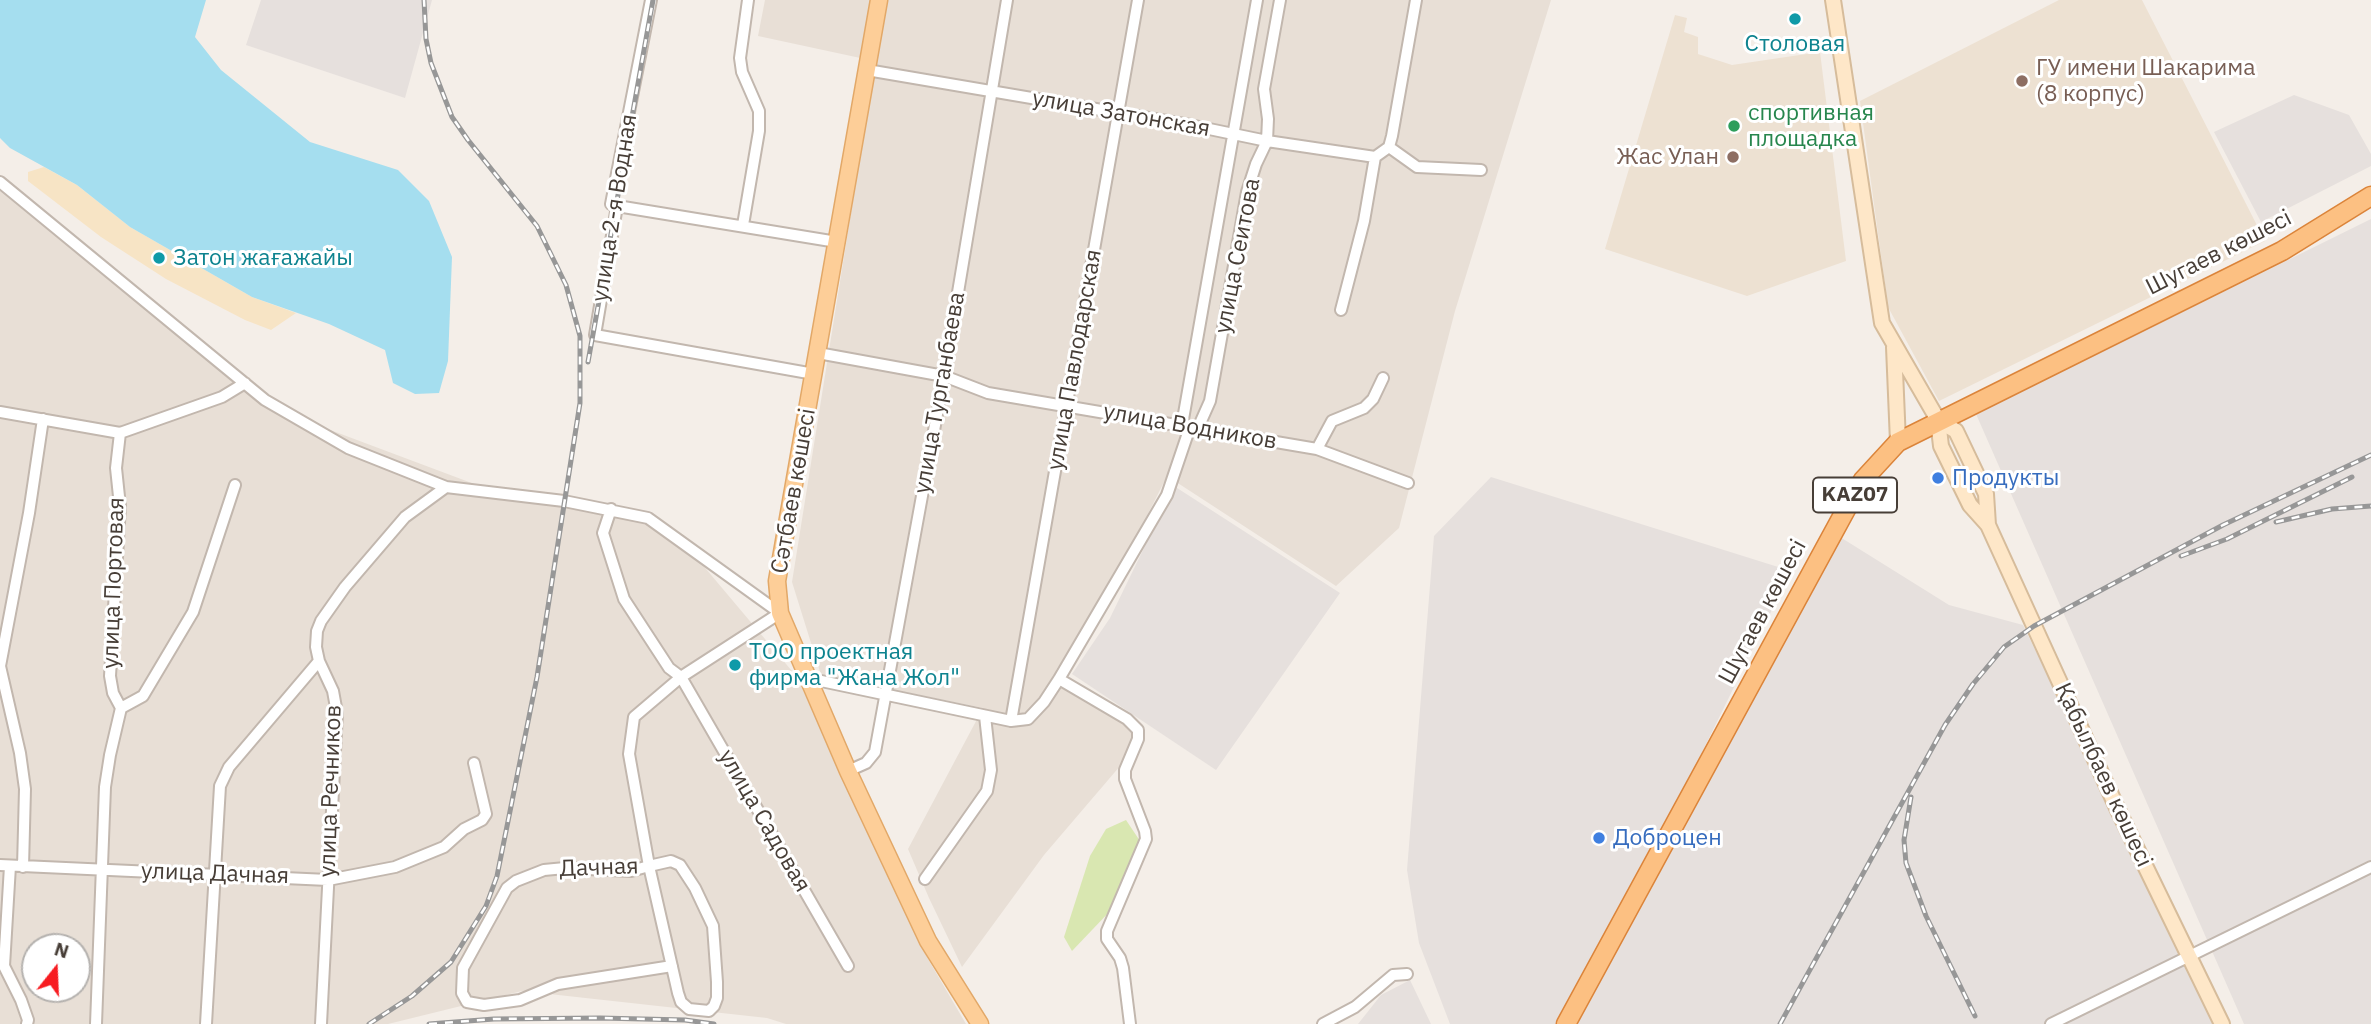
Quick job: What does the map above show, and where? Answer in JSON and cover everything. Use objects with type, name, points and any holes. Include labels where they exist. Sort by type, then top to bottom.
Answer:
[{"type":"highway","name":"Шугаев көшесі","points":[[1566,1024],[1850,502],[1863,480],[1898,442],[2282,251],[2371,196]]},
{"type":"main road","name":"Сәтбаев көшесі","points":[[879,0],[777,581],[780,613],[848,771],[928,941],[980,1024]]},
{"type":"main road","name":"Қабылбаев көшесі","points":[[1833,0],[1882,323],[1938,420],[1941,446],[1970,505],[1988,524],[2113,799],[2222,1024]]},
{"type":"main road","points":[[1893,342],[1898,442]]},
{"type":"main road","name":"Қабылбаев көшесі","points":[[1938,420],[1956,430],[1986,494],[1988,524]]},
{"type":"street","name":"улица 2-я Водная","points":[[651,0],[611,204],[617,206],[595,335],[814,374]]},
{"type":"street","points":[[743,225],[759,131],[759,111],[740,58],[748,0]]},
{"type":"street","name":"улица Турганбаева","points":[[848,771],[866,763],[875,752],[887,695],[1007,0]]},
{"type":"street","name":"улица Павлодарская","points":[[1011,721],[1139,0]]},
{"type":"street","name":"улица Сеитова","points":[[1011,721],[1028,719],[1044,702],[1167,495],[1190,427],[1257,0]]},
{"type":"street","name":"улица Сеитова","points":[[1190,427],[1210,401],[1247,192],[1267,141],[1268,119],[1264,89],[1280,0]]},
{"type":"street","points":[[1340,310],[1364,221],[1375,157],[1389,148],[1416,0]]},
{"type":"street","name":"улица Затонская","points":[[867,70],[1118,112],[1267,141],[1375,157]]},
{"type":"street","points":[[1389,148],[1411,164],[1424,169],[1481,170]]},
{"type":"street","points":[[0,182],[265,400],[348,448],[446,487],[611,509],[648,518],[780,613],[681,677],[634,718],[629,754],[649,866],[672,966]]},
{"type":"street","points":[[617,206],[837,242]]},
{"type":"street","name":"улица Водников","points":[[818,353],[944,376],[988,393],[1317,449],[1408,483]]},
{"type":"street","points":[[1317,449],[1332,421],[1364,408],[1373,399],[1383,377]]},
{"type":"street","points":[[0,412],[120,433],[222,397],[245,383]]},
{"type":"street","points":[[23,867],[25,789],[20,753],[0,666],[29,513],[43,419]]},
{"type":"street","name":"улица Портовая","points":[[120,433],[116,468],[120,506],[110,676],[113,693],[121,708]]},
{"type":"street","points":[[96,1024],[105,787],[121,708],[143,695],[193,612],[235,485]]},
{"type":"street","name":"улица Речников","points":[[321,1024],[337,713],[333,691],[319,661],[316,648],[317,631],[345,587],[405,517],[446,487]]},
{"type":"street","name":"улица Садовая","points":[[611,509],[603,533],[624,599],[669,668],[681,677],[848,966]]},
{"type":"street","points":[[206,1024],[220,786],[229,767],[319,661]]},
{"type":"street","points":[[807,678],[1011,721]]},
{"type":"street","points":[[1059,679],[1126,719],[1138,730],[1138,739],[1125,770],[1125,779],[1146,839],[1107,931],[1107,939],[1120,958],[1123,968],[1130,1024]]},
{"type":"street","points":[[925,880],[987,791],[991,770],[985,716]]},
{"type":"street","name":"улица Дачная","points":[[5,866],[328,880],[395,867],[444,847],[464,829],[482,820],[485,814],[474,763]]},
{"type":"street","name":"Дачная","points":[[671,861],[680,865],[708,912],[713,926],[717,998],[709,1011],[689,1009],[681,1002],[672,966],[558,984],[520,1000],[484,1005],[467,1002],[462,993],[463,968],[507,888],[516,881],[544,870],[565,868],[631,871],[671,861]]},
{"type":"street","points":[[5,866],[4,966],[21,1000],[27,1024]]},
{"type":"street","points":[[2052,1024],[2371,867]]},
{"type":"street","points":[[1323,1024],[1355,1007],[1393,975],[1407,974]]},
{"type":"shaded area","points":[[261,0],[432,0],[405,98],[246,45]]},
{"type":"shaded area","points":[[765,0],[873,0],[865,59],[758,36]]},
{"type":"shaded area","points":[[885,0],[1551,0],[1455,311],[1399,528],[1336,586],[1167,476],[1103,604],[1056,670],[1144,738],[1044,855],[962,967],[908,849],[983,708],[821,675],[792,582]]},
{"type":"shaded area","points":[[2059,0],[2142,0],[2265,241],[1939,401],[1888,307],[1860,101]]},
{"type":"shaded area","name":"Жас Улан","points":[[1675,15],[1687,18],[1684,32],[1698,37],[1698,54],[1732,65],[1820,52],[1846,261],[1747,296],[1605,249]]},
{"type":"shaded area","points":[[2294,95],[2349,115],[2371,154],[2371,166],[2261,222],[2214,132]]},
{"type":"shaded area","points":[[0,183],[269,407],[493,491],[643,518],[701,563],[797,677],[928,959],[966,1024],[786,1024],[767,1018],[522,991],[388,1024],[0,1024]]},
{"type":"shaded area","points":[[2371,219],[2371,1024],[2244,1024],[1976,414]]},
{"type":"shaded area","points":[[1491,477],[1791,571],[1683,791],[1559,1024],[1450,1024],[1419,943],[1407,870],[1434,536]]},
{"type":"shaded area","points":[[1174,486],[1340,593],[1216,770],[1072,674],[1110,618]]},
{"type":"shaded area","points":[[1840,537],[1949,605],[2023,625],[2218,1024],[1576,1024],[1672,831]]},
{"type":"shaded area","points":[[1410,980],[1431,1024],[1358,1024],[1381,995]]},
{"type":"green space","points":[[1126,820],[1142,844],[1113,908],[1072,951],[1064,937],[1090,856],[1106,829]]},
{"type":"sand","name":"Затон жағажайы","points":[[44,167],[77,185],[130,227],[252,297],[296,313],[271,330],[245,320],[166,279],[101,237],[28,181],[28,172]]},
{"type":"water","points":[[0,0],[206,0],[195,37],[221,70],[310,142],[398,170],[429,201],[452,257],[448,361],[439,393],[415,394],[393,383],[385,350],[329,324],[252,297],[130,227],[77,185],[10,148],[0,138]]},
{"type":"railway","points":[[369,1024],[412,996],[451,962],[486,906],[497,876],[537,677],[580,403],[580,336],[566,285],[537,226],[452,117],[431,63],[426,39],[424,0]]},
{"type":"railway","points":[[588,362],[653,0]]},
{"type":"railway","points":[[1780,1024],[1945,725],[1973,684],[2004,647],[2034,626],[2223,525],[2371,455]]},
{"type":"railway","points":[[2181,556],[2227,539],[2352,477]]},
{"type":"railway","points":[[2276,522],[2332,509],[2371,506]]},
{"type":"railway","points":[[1911,797],[1904,840],[1906,863],[1926,916],[1975,1016]]},
{"type":"railway","points":[[429,1024],[494,1019],[600,1018],[685,1020],[714,1024]]},
{"type":"place","name":"Столовая","points":[[1795,19]]},
{"type":"place","name":"ГУ имени Шакарима (8 корпус)","points":[[2022,81]]},
{"type":"place","name":"спортивная площадка","points":[[1734,126]]},
{"type":"place","name":"Жас Улан","points":[[1733,157]]},
{"type":"place","name":"Затон жағажайы","points":[[159,258]]},
{"type":"place","name":"Продукты","points":[[1938,478]]},
{"type":"place","name":"ТОО проектная фирма \"Жана Жол\"","points":[[735,665]]},
{"type":"place","name":"Доброцен","points":[[1599,838]]}]
